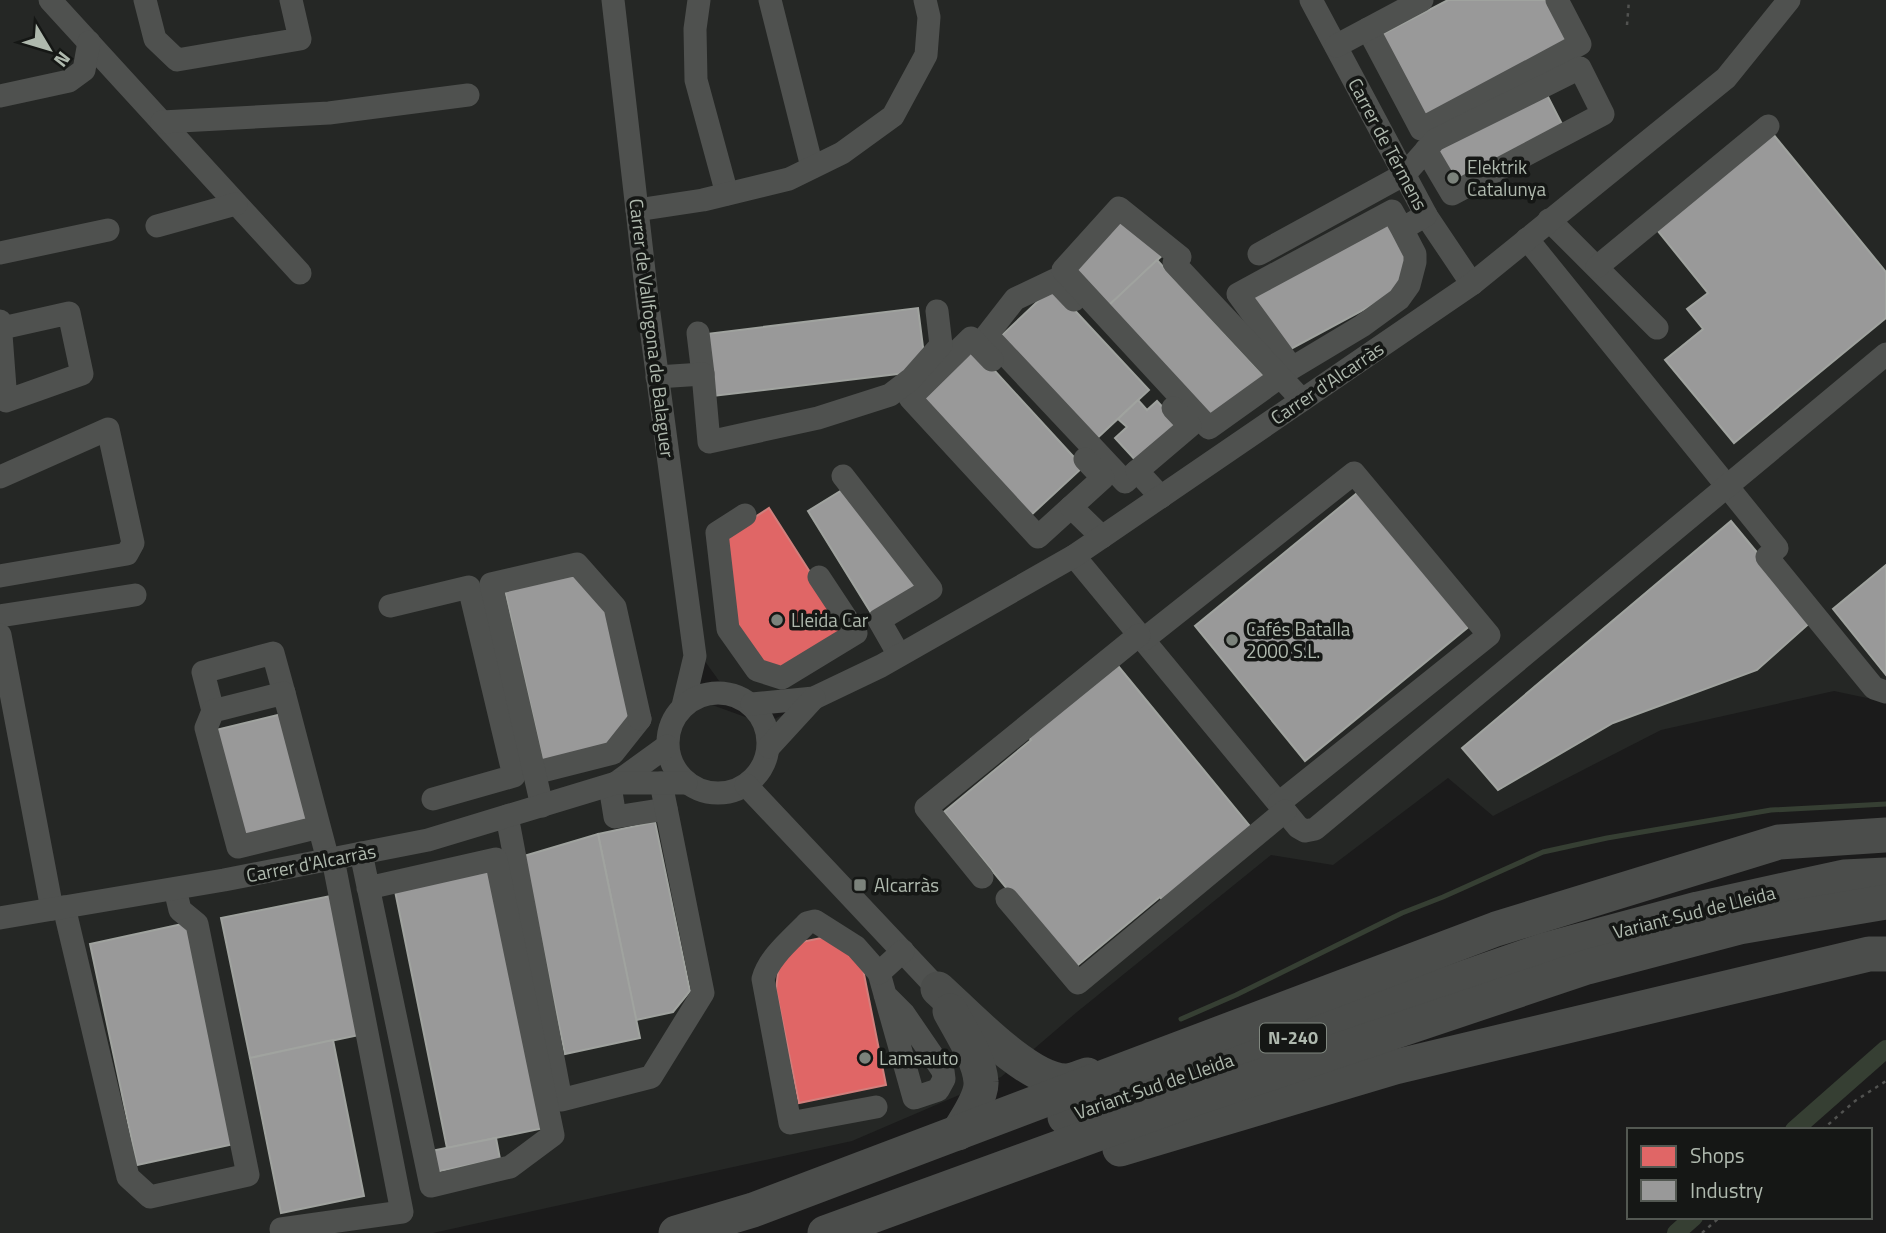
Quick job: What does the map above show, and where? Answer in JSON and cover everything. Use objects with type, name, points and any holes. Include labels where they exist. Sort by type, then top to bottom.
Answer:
[{"type":"highway","name":"N-240","points":[[676,1233],[753,1210],[1496,929],[1779,842],[1886,835]]},
{"type":"highway","name":"Variant Sud de Lleida","points":[[709,1233],[765,1221],[1542,951],[1698,909],[1844,877],[1886,875]]},
{"type":"highway","name":"Variant Sud de Lleida","points":[[825,1233],[1193,1099],[1587,967],[1739,928],[1886,902]]},
{"type":"highway","points":[[834,1233],[1395,1067],[1870,954],[1886,954]]},
{"type":"highway","points":[[938,989],[998,1044],[1035,1073],[1065,1081],[1152,1059]]},
{"type":"highway","points":[[938,989],[972,1054],[982,1084],[970,1114],[958,1133]]},
{"type":"highway","points":[[873,1233],[975,1191]]},
{"type":"street","points":[[50,0],[300,273]]},
{"type":"street","points":[[145,0],[155,39],[177,60],[300,39],[291,0]]},
{"type":"street","name":"Carrer de Vallfogona de Balaguer","points":[[612,0],[657,377],[695,656]]},
{"type":"street","points":[[699,0],[695,29],[696,80],[727,194]]},
{"type":"street","points":[[770,0],[812,167]]},
{"type":"street","points":[[637,210],[727,194],[789,179],[842,153],[893,116],[926,55],[929,16],[925,0]]},
{"type":"street","name":"Carrer de Térmens","points":[[1311,0],[1425,213],[1472,284]]},
{"type":"street","points":[[1336,46],[1422,0]]},
{"type":"street","points":[[1368,29],[1421,128],[1580,44],[1557,0]]},
{"type":"street","name":"Carrer d'Alcarràs","points":[[752,704],[814,698],[846,683],[1074,556],[1102,537],[1472,284],[1726,78],[1789,0]]},
{"type":"street","points":[[0,96],[69,81],[84,70],[89,42]]},
{"type":"street","points":[[1259,254],[1405,174],[1435,140],[1580,68],[1603,114],[1452,194],[1402,229]]},
{"type":"street","points":[[162,122],[329,113],[468,95]]},
{"type":"street","points":[[1597,267],[1768,125]]},
{"type":"street","points":[[1426,150],[1452,194]]},
{"type":"street","points":[[157,226],[236,204]]},
{"type":"street","points":[[1280,377],[1209,428],[1063,270],[1119,208],[1180,257],[1174,263],[1302,400]]},
{"type":"street","points":[[1392,211],[1402,229],[1415,254],[1415,262],[1409,285],[1399,299],[1362,326],[1292,368],[1238,294],[1392,211]]},
{"type":"street","points":[[1549,220],[1657,328]]},
{"type":"street","points":[[0,253],[108,230]]},
{"type":"street","points":[[1527,239],[1777,548],[1767,557],[1874,688],[1886,692]]},
{"type":"street","points":[[1055,280],[1190,426],[1137,471],[1125,482],[987,335],[1015,299],[1055,280]]},
{"type":"street","points":[[698,333],[709,442],[818,418],[890,395],[911,379],[941,345],[937,311]]},
{"type":"street","points":[[971,338],[1103,478],[1071,507],[1038,537],[910,398],[971,338]]},
{"type":"street","points":[[1074,556],[1302,830],[1315,828],[1886,354]]},
{"type":"street","points":[[657,377],[703,374]]},
{"type":"street","points":[[0,477],[108,429],[133,543],[127,554],[0,576]]},
{"type":"street","points":[[1137,471],[1161,496]]},
{"type":"street","points":[[982,877],[926,808],[1141,637],[1354,473],[1489,635],[1282,807],[1078,983],[1007,900]]},
{"type":"street","points":[[843,476],[931,589],[879,620],[899,655]]},
{"type":"street","points":[[1071,507],[1102,537]]},
{"type":"street","points":[[745,515],[717,533],[728,629],[757,670],[782,678],[856,633],[819,577]]},
{"type":"street","points":[[682,560],[719,556]]},
{"type":"street","points":[[542,806],[491,584],[577,565],[615,607],[640,719],[668,739]]},
{"type":"street","points":[[390,606],[470,587],[514,776],[433,799]]},
{"type":"street","points":[[0,616],[135,595]]},
{"type":"street","points":[[687,600],[724,596]]},
{"type":"street","points":[[0,635],[58,908],[128,1177],[150,1197],[248,1175],[197,924],[180,910],[175,888]]},
{"type":"street","points":[[1472,648],[1496,678]]},
{"type":"street","points":[[826,652],[846,683]]},
{"type":"street","points":[[245,876],[206,728],[213,711],[203,672],[273,653],[330,859],[402,1212],[281,1229]]},
{"type":"street","points":[[695,656],[718,692]]},
{"type":"street","points":[[683,706],[705,693],[718,692],[740,697],[752,704],[765,724],[769,747],[762,769],[746,785],[726,793],[705,792],[686,783],[673,766],[668,739],[671,724],[683,706],[695,656]]},
{"type":"street","points":[[213,711],[284,693]]},
{"type":"street","name":"Carrer d'Alcarràs","points":[[769,747],[814,698]]},
{"type":"street","points":[[534,773],[613,753],[640,719]]},
{"type":"street","name":"Carrer d'Alcarràs","points":[[613,785],[668,739]]},
{"type":"street","points":[[507,816],[561,1100],[651,1077],[703,993],[661,783]]},
{"type":"street","name":"Carrer d'Alcarràs","points":[[0,918],[245,876],[428,840],[613,785],[686,783]]},
{"type":"street","points":[[613,785],[615,817],[666,809]]},
{"type":"street","points":[[746,785],[938,989]]},
{"type":"street","points":[[467,789],[478,825]]},
{"type":"street","points":[[238,847],[307,830]]},
{"type":"street","points":[[361,853],[431,1186],[510,1167],[553,1135],[496,859],[369,888]]},
{"type":"street","points":[[876,1107],[790,1123],[763,979],[775,958],[807,923],[815,920],[856,947],[882,984],[903,951]]},
{"type":"path","points":[[1627,25],[1629,0]]},
{"type":"path","points":[[1824,1128],[1855,1101],[1886,1081]]},
{"type":"path","points":[[1702,1233],[1718,1219]]},
{"type":"shaded area","points":[[0,0],[1886,0],[1886,702],[1834,691],[1661,730],[1493,816],[1448,778],[1333,865],[1271,855],[1001,1077],[852,1141],[433,1233],[0,1233]],"holes":[[[699,653],[727,692],[764,703],[836,687],[765,724],[693,698]]]},
{"type":"building: Shops","points":[[769,508],[847,630],[784,670],[760,666],[731,621],[721,539]]},
{"type":"building: Shops","points":[[826,937],[851,949],[863,969],[886,1085],[799,1103],[776,990],[779,964],[797,943]]},
{"type":"building: Industry","points":[[1448,0],[1548,0],[1570,43],[1422,120],[1379,36]]},
{"type":"building: Industry","points":[[1545,91],[1562,124],[1455,181],[1437,148]]},
{"type":"building: Industry","points":[[1773,134],[1886,272],[1886,318],[1734,443],[1665,360],[1703,329],[1687,309],[1708,293],[1657,230]]},
{"type":"building: Industry","points":[[1119,214],[1167,251],[1107,307],[1070,267]]},
{"type":"building: Industry","points":[[1390,218],[1409,267],[1393,294],[1289,350],[1246,294]]},
{"type":"building: Industry","points":[[1157,260],[1268,380],[1209,417],[1107,307]]},
{"type":"building: Industry","points":[[1053,287],[1149,390],[1093,442],[998,339]]},
{"type":"building: Industry","points":[[918,308],[924,355],[906,373],[713,396],[706,334]]},
{"type":"building: Industry","points":[[972,346],[1083,467],[1029,517],[918,396]]},
{"type":"building: Industry","points":[[1138,400],[1147,410],[1157,401],[1179,425],[1138,463],[1115,438],[1127,427],[1118,419]]},
{"type":"building: Industry","points":[[1362,489],[1472,624],[1305,761],[1195,626]]},
{"type":"building: Industry","points":[[842,490],[919,587],[873,616],[808,511]]},
{"type":"building: Industry","points":[[1731,521],[1813,620],[1757,670],[1613,723],[1498,790],[1462,748]]},
{"type":"building: Industry","points":[[1886,565],[1886,675],[1833,609]]},
{"type":"building: Industry","points":[[581,574],[611,609],[634,712],[606,748],[543,762],[505,591]]},
{"type":"building: Industry","points":[[1114,661],[1254,831],[1165,904],[1160,897],[1073,969],[944,812],[1031,740],[1026,734]]},
{"type":"building: Industry","points":[[286,713],[311,821],[242,838],[216,730]]},
{"type":"building: Industry","points":[[655,822],[690,991],[673,1012],[636,1020],[598,834]]},
{"type":"building: Industry","points":[[598,834],[640,1038],[565,1054],[524,856]]},
{"type":"building: Industry","points":[[491,866],[544,1128],[447,1148],[394,886]]},
{"type":"building: Industry","points":[[331,896],[359,1035],[250,1058],[221,918]]},
{"type":"building: Industry","points":[[187,923],[234,1144],[137,1165],[90,944]]},
{"type":"building: Industry","points":[[333,1040],[364,1196],[281,1213],[250,1058]]},
{"type":"building: Industry","points":[[496,1138],[500,1159],[435,1172],[431,1151]]},
{"type":"waterway","points":[[1181,1019],[1236,995],[1402,913],[1543,852],[1607,838],[1771,810],[1886,804]]},
{"type":"waterway","points":[[1796,1128],[1886,1049]]},
{"type":"waterway","points":[[1676,1233],[1692,1219]]},
{"type":"place","name":"Elektrik Catalunya","points":[[1453,178]]},
{"type":"place","name":"Lleida Car","points":[[777,620]]},
{"type":"place","name":"Cafés Batalla 2000 S.L.","points":[[1232,640]]},
{"type":"place","name":"Alcarràs","points":[[860,885]]},
{"type":"place","name":"Lamsauto","points":[[865,1058]]}]
